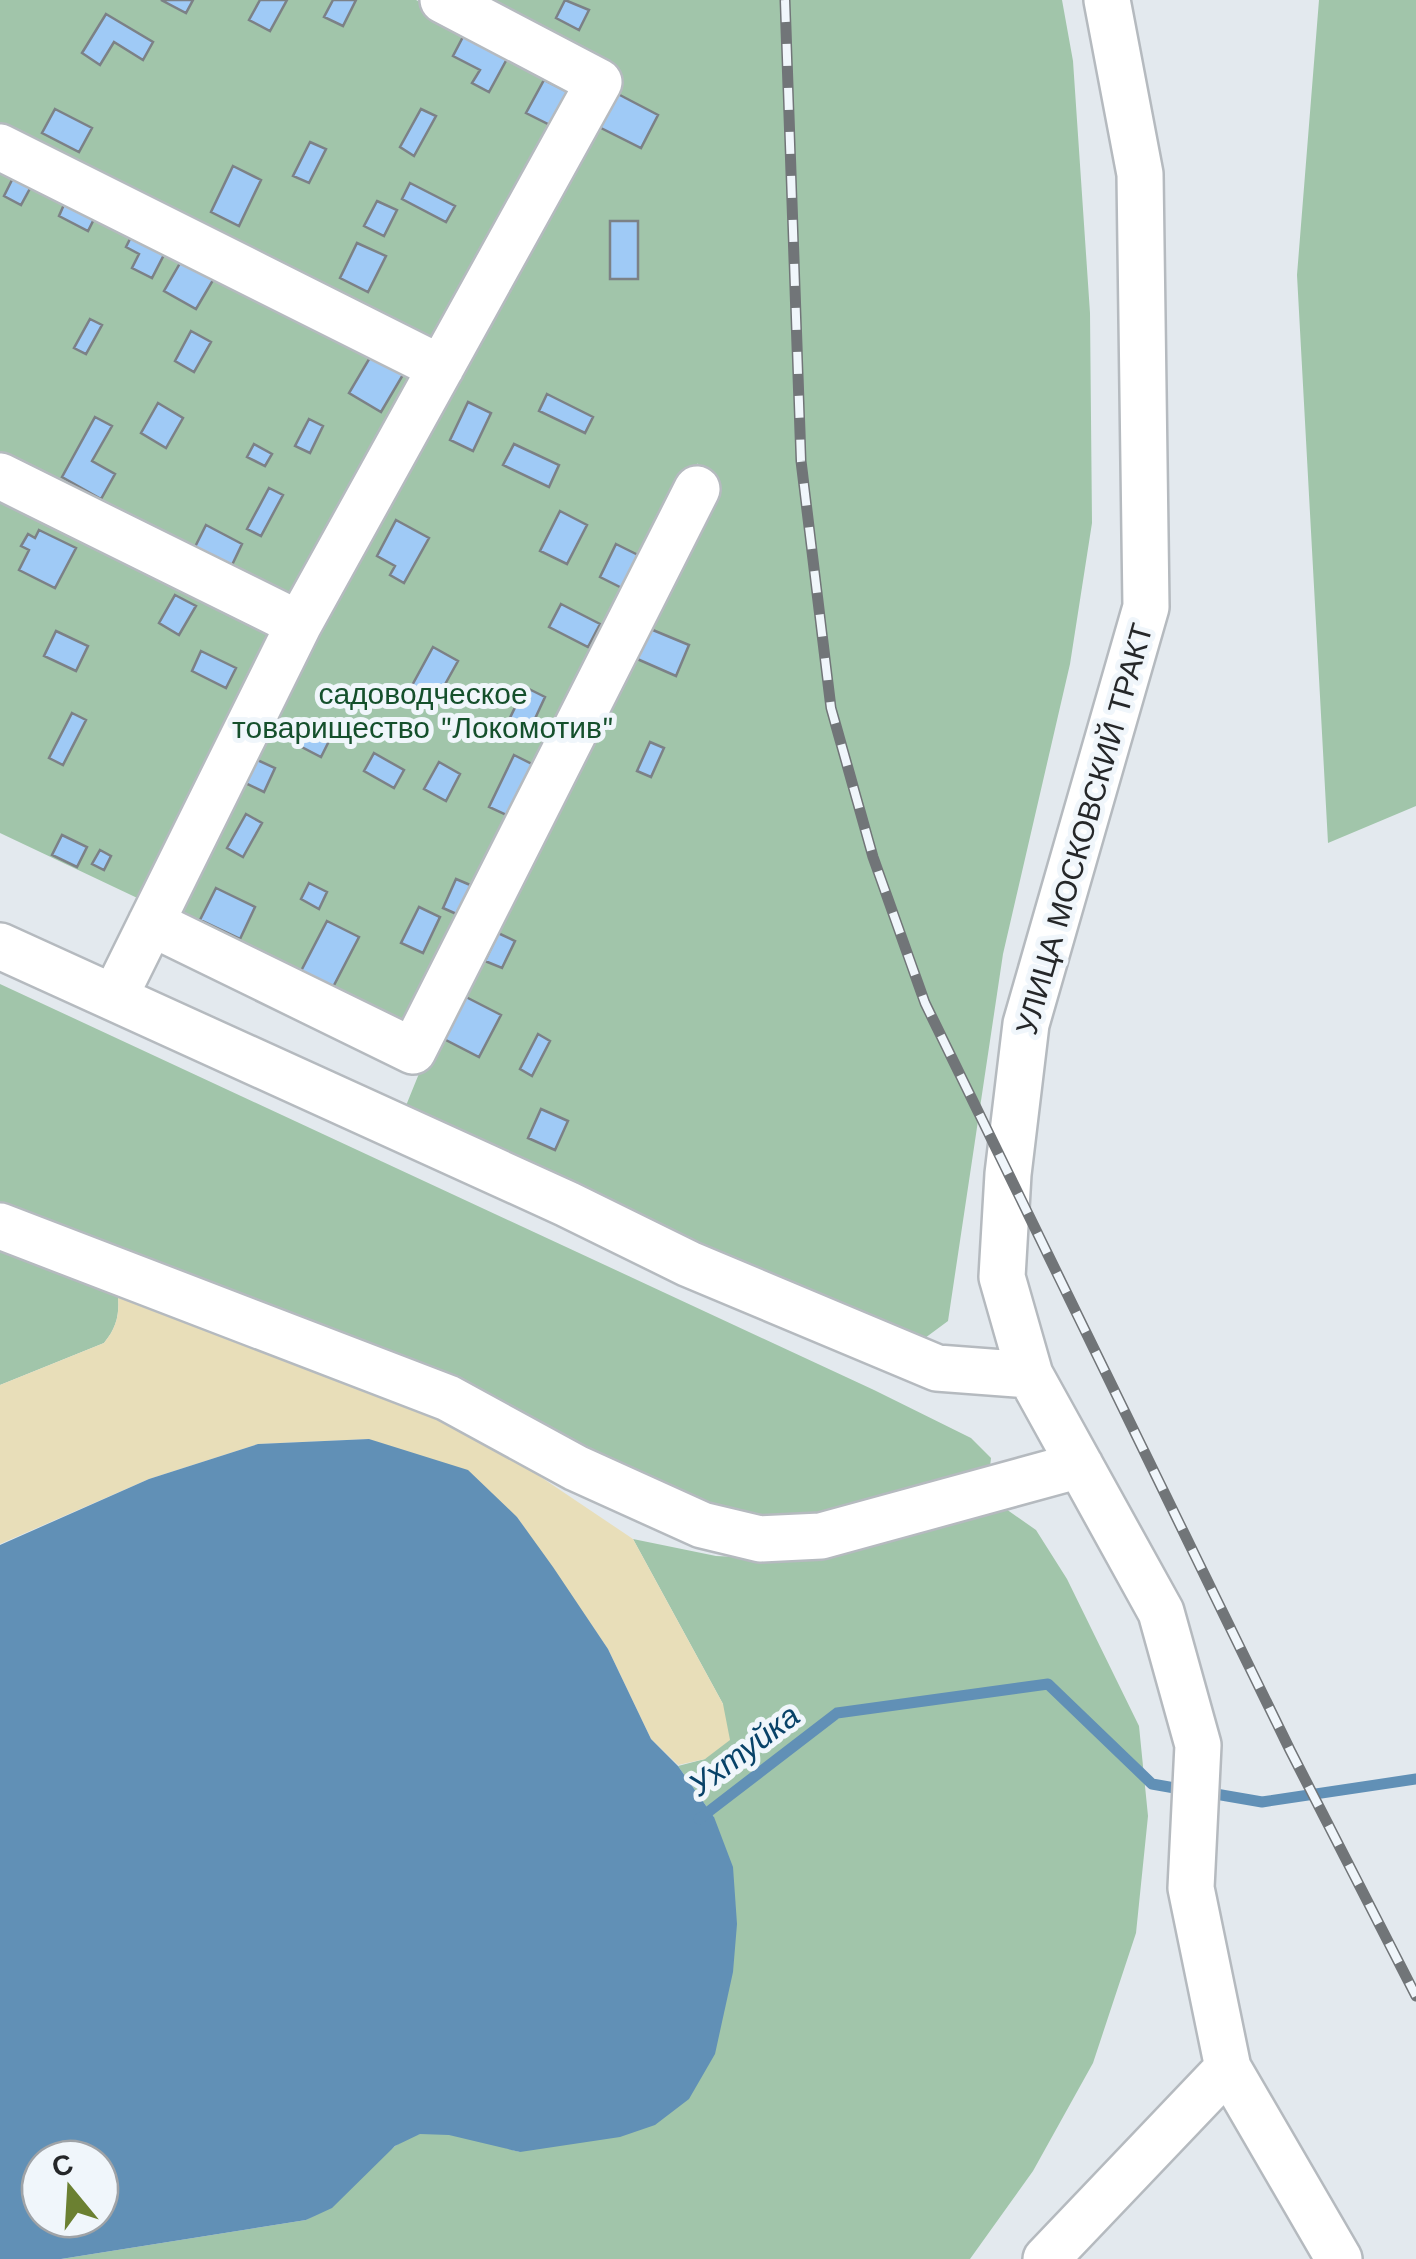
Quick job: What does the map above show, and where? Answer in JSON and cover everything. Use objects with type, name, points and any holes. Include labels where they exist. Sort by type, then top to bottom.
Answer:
[{"type":"street","points":[[115,996],[299,624],[599,82],[443,0]]},
{"type":"street","name":"УЛИЦА МОСКОВСКИЙ ТРАКТ","points":[[1107,0],[1140,174],[1146,606],[1026,1024],[1008,1174],[1002,1277],[1030,1374],[1161,1612],[1198,1745],[1191,1888],[1228,2068],[1339,2259]]},
{"type":"street","points":[[0,147],[441,368]]},
{"type":"street","points":[[0,476],[299,624]]},
{"type":"street","points":[[151,923],[413,1051],[697,489]]},
{"type":"street","points":[[0,946],[688,1264],[937,1368],[1030,1374]]},
{"type":"street","points":[[0,1226],[448,1398],[612,1484],[702,1525],[760,1538],[822,1536],[1080,1465]]},
{"type":"street","points":[[1046,2259],[1228,2068]]},
{"type":"green space","points":[[0,0],[416,0],[585,86],[439,357],[0,133]]},
{"type":"green space","points":[[488,0],[1062,0],[1073,61],[1090,313],[1092,523],[1070,664],[1003,954],[948,1321],[925,1338],[899,1338],[403,1113],[431,1044],[701,513],[698,463],[412,1034],[170,918],[307,643],[618,68]]},
{"type":"green space","points":[[1319,0],[1416,0],[1416,806],[1328,843],[1297,275]]},
{"type":"green space","name":"садоводческое товарищество \"Локомотив\"","points":[[0,162],[426,371],[299,599],[0,455]]},
{"type":"green space","name":"садоводческое товарищество \"Локомотив\"","points":[[0,499],[280,635],[150,904],[0,833]]},
{"type":"green space","points":[[0,984],[874,1390],[971,1438],[991,1458],[990,1467],[798,1521],[732,1515],[0,1209]]},
{"type":"green space","points":[[0,1247],[117,1287],[117,1317],[104,1343],[0,1385]]},
{"type":"green space","points":[[1006,1509],[1036,1530],[1067,1579],[1139,1726],[1148,1816],[1136,1933],[1093,2063],[1033,2171],[970,2259],[61,2259],[306,2220],[336,2200],[391,2149],[419,2134],[456,2134],[520,2152],[714,1817],[678,1766],[705,1759],[723,1704],[633,1539],[716,1556],[801,1560],[926,1521]]},
{"type":"sand","points":[[117,1287],[453,1418],[633,1539],[723,1704],[730,1740],[705,1759],[678,1765],[651,1739],[608,1649],[517,1517],[369,1439],[258,1444],[149,1479],[0,1544],[0,1385],[104,1343],[117,1317]]},
{"type":"water","points":[[369,1439],[468,1470],[517,1517],[608,1649],[651,1739],[678,1766],[714,1817],[733,1867],[737,1924],[733,1972],[715,2054],[689,2099],[655,2125],[620,2137],[520,2152],[449,2135],[420,2134],[395,2146],[332,2208],[306,2220],[61,2259],[0,2259],[0,1545],[149,1479],[258,1444]]},
{"type":"building","points":[[161,0],[193,0],[186,13]]},
{"type":"building","points":[[260,0],[287,0],[270,31],[249,20]]},
{"type":"building","points":[[333,0],[356,0],[343,26],[324,17]]},
{"type":"building","points":[[565,0],[589,10],[579,30],[556,18]]},
{"type":"building","points":[[106,14],[153,42],[143,60],[114,42],[100,65],[82,53]]},
{"type":"building","points":[[465,33],[508,57],[489,92],[472,83],[480,70],[453,56]]},
{"type":"building","points":[[544,80],[570,93],[552,126],[526,113]]},
{"type":"building","points":[[616,93],[658,115],[641,148],[599,127]]},
{"type":"building","points":[[55,109],[92,128],[79,152],[42,133]]},
{"type":"building","points":[[421,109],[436,116],[414,156],[400,147]]},
{"type":"building","points":[[310,142],[326,149],[309,183],[293,176]]},
{"type":"building","points":[[233,166],[261,180],[239,226],[211,212]]},
{"type":"building","points":[[16,172],[34,181],[21,205],[4,196]]},
{"type":"building","points":[[410,183],[455,206],[446,222],[402,199]]},
{"type":"building","points":[[66,200],[96,215],[88,231],[59,216]]},
{"type":"building","points":[[377,201],[397,210],[384,236],[364,226]]},
{"type":"building","points":[[610,221],[638,221],[638,279],[610,279]]},
{"type":"building","points":[[134,231],[168,247],[152,278],[132,268],[139,254],[126,247]]},
{"type":"building","points":[[357,243],[386,256],[368,292],[340,278]]},
{"type":"building","points":[[187,251],[219,270],[196,309],[164,291]]},
{"type":"building","points":[[90,319],[102,325],[86,354],[74,348]]},
{"type":"building","points":[[191,331],[211,342],[194,372],[175,361]]},
{"type":"building","points":[[375,349],[407,368],[381,412],[349,393]]},
{"type":"building","points":[[547,394],[593,417],[585,433],[539,411]]},
{"type":"building","points":[[468,402],[491,413],[473,451],[450,440]]},
{"type":"building","points":[[158,403],[183,418],[166,448],[141,433]]},
{"type":"building","points":[[95,417],[112,426],[92,461],[115,474],[101,499],[62,477]]},
{"type":"building","points":[[309,419],[323,426],[310,453],[295,446]]},
{"type":"building","points":[[254,444],[272,454],[265,466],[247,457]]},
{"type":"building","points":[[514,444],[559,465],[549,487],[503,465]]},
{"type":"building","points":[[269,488],[283,495],[261,536],[247,529]]},
{"type":"building","points":[[560,511],[587,525],[567,564],[540,551]]},
{"type":"building","points":[[396,520],[429,538],[404,583],[390,575],[395,566],[377,556]]},
{"type":"building","points":[[206,525],[242,544],[232,565],[195,547]]},
{"type":"building","points":[[39,530],[76,548],[55,588],[19,570],[29,550],[21,546],[28,534],[35,538]]},
{"type":"building","points":[[616,544],[644,558],[628,591],[600,577]]},
{"type":"building","points":[[175,595],[196,606],[179,635],[159,623]]},
{"type":"building","points":[[561,604],[600,624],[588,647],[549,627]]},
{"type":"building","points":[[648,628],[689,645],[676,676],[635,658]]},
{"type":"building","points":[[56,631],[88,646],[76,671],[44,656]]},
{"type":"building","points":[[433,647],[458,661],[434,704],[409,691]]},
{"type":"building","points":[[201,651],[236,668],[226,688],[192,671]]},
{"type":"building","points":[[525,687],[545,697],[526,738],[505,728]]},
{"type":"building","points":[[72,713],[86,720],[63,765],[49,758]]},
{"type":"building","points":[[303,727],[329,741],[321,757],[294,743]]},
{"type":"building","points":[[650,742],[664,748],[651,777],[637,771]]},
{"type":"building","points":[[374,753],[404,770],[394,788],[364,771]]},
{"type":"building","points":[[514,755],[540,768],[515,819],[489,807]]},
{"type":"building","points":[[255,759],[275,768],[264,792],[243,782]]},
{"type":"building","points":[[439,762],[460,774],[446,801],[424,789]]},
{"type":"building","points":[[246,814],[262,823],[243,857],[227,848]]},
{"type":"building","points":[[62,835],[87,847],[77,867],[52,855]]},
{"type":"building","points":[[100,850],[111,856],[104,870],[92,864]]},
{"type":"building","points":[[456,879],[475,887],[461,916],[443,908]]},
{"type":"building","points":[[309,883],[327,892],[319,909],[301,899]]},
{"type":"building","points":[[216,888],[255,907],[240,939],[200,920]]},
{"type":"building","points":[[419,907],[440,917],[423,953],[401,943]]},
{"type":"building","points":[[327,921],[359,937],[332,989],[300,973]]},
{"type":"building","points":[[498,933],[515,941],[502,968],[485,961]]},
{"type":"building","points":[[464,996],[501,1015],[479,1057],[442,1038]]},
{"type":"building","points":[[538,1034],[550,1041],[532,1076],[520,1069]]},
{"type":"building","points":[[541,1109],[568,1121],[555,1150],[528,1138]]},
{"type":"waterway","name":"Ухтуйка","points":[[699,1819],[837,1713],[1048,1684],[1152,1784],[1186,1790]]},
{"type":"waterway","name":"Ухтуйка","points":[[1204,1792],[1262,1802],[1416,1779]]},
{"type":"railway","points":[[785,0],[801,461],[831,708],[873,857],[925,1003],[1290,1750],[1416,1996]]}]
